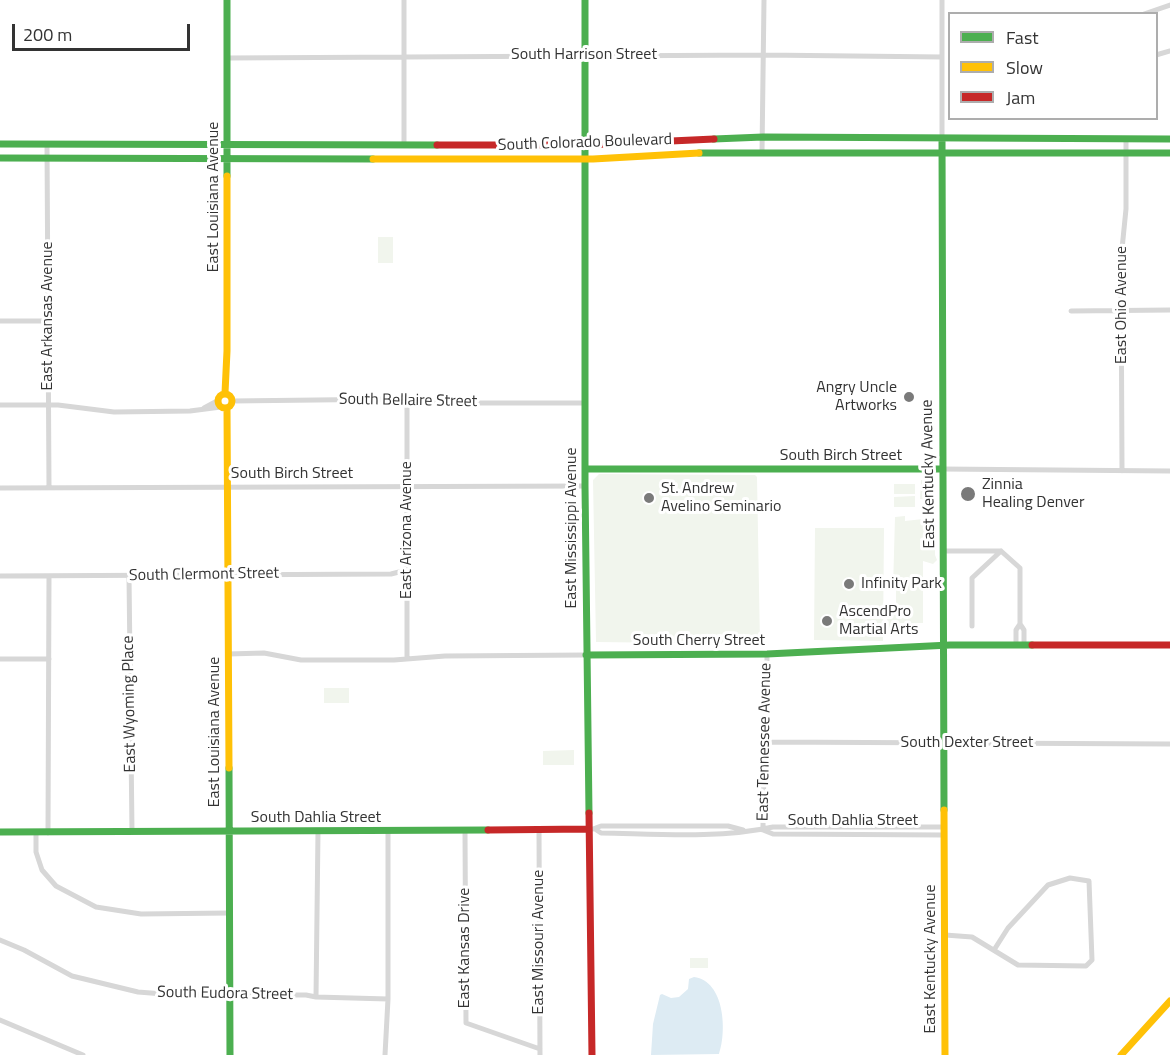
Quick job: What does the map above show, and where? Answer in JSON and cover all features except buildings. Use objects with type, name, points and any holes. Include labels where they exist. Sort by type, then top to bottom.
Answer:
[{"type":"street","name":"East Louisiana Avenue","points":[[227,0],[225,393],[231,397],[224,404],[228,488],[230,1055]]},
{"type":"street","points":[[404,0],[404,145]]},
{"type":"street","name":"East Mississippi Avenue","points":[[585,0],[586,655],[592,829],[592,1055]]},
{"type":"street","points":[[762,152],[764,0]]},
{"type":"street","name":"East Kentucky Avenue","points":[[942,0],[945,1055]]},
{"type":"street","points":[[1150,12],[1170,5]]},
{"type":"street","points":[[942,40],[948,40]]},
{"type":"street","name":"South Harrison Street","points":[[227,58],[585,55],[942,57]]},
{"type":"street","points":[[942,85],[948,85]]},
{"type":"street","name":"South Colorado Boulevard","points":[[0,144],[585,145],[763,137],[1170,139]]},
{"type":"street","name":"East Ohio Avenue","points":[[1122,471],[1122,251],[1126,209],[1126,139]]},
{"type":"street","name":"East Arkansas Avenue","points":[[47,145],[49,488]]},
{"type":"street","name":"South Colorado Boulevard","points":[[0,158],[585,159],[722,152],[1170,153]]},
{"type":"street","points":[[1071,310],[1170,310]]},
{"type":"street","points":[[0,321],[48,321]]},
{"type":"street","name":"South Bellaire Street","points":[[0,405],[49,405],[101,412],[185,411],[224,404],[407,400],[418,403],[585,403]]},
{"type":"street","name":"East Arizona Avenue","points":[[407,400],[407,659]]},
{"type":"street","name":"South Birch Street","points":[[585,469],[1170,471]]},
{"type":"street","name":"South Birch Street","points":[[0,488],[585,486]]},
{"type":"street","points":[[943,551],[1001,551],[1020,568],[1020,624],[1016,630],[1020,645]]},
{"type":"street","points":[[972,626],[972,578],[1001,551]]},
{"type":"street","name":"South Clermont Street","points":[[0,576],[391,574],[407,570]]},
{"type":"street","points":[[48,832],[49,576]]},
{"type":"street","name":"East Wyoming Place","points":[[129,576],[132,832]]},
{"type":"street","name":"South Cherry Street","points":[[228,654],[264,653],[301,660],[407,659],[445,656],[767,654],[943,646],[1170,645]]},
{"type":"street","name":"East Tennessee Avenue","points":[[763,830],[767,654]]},
{"type":"street","points":[[0,659],[49,659]]},
{"type":"street","name":"South Dexter Street","points":[[765,742],[1170,744]]},
{"type":"street","name":"South Dahlia Street","points":[[0,832],[592,829],[601,833],[728,834],[743,830],[763,830],[773,834],[944,831]]},
{"type":"street","name":"East Missouri Avenue","points":[[538,830],[540,1052]]},
{"type":"street","points":[[316,997],[318,831]]},
{"type":"street","points":[[385,1055],[388,999],[388,831]]},
{"type":"street","name":"East Kansas Drive","points":[[465,831],[466,1023],[540,1052]]},
{"type":"street","points":[[36,833],[36,852],[42,870],[56,886],[96,907],[141,914],[229,913]]},
{"type":"street","points":[[945,935],[969,936],[1017,965],[1086,966],[1092,960],[1089,881],[1070,878],[1048,885],[1008,928],[994,950]]},
{"type":"street","name":"South Eudora Street","points":[[0,940],[72,976],[151,993],[306,995],[388,999]]},
{"type":"street","points":[[1121,1055],[1170,1001]]},
{"type":"street","points":[[0,1020],[83,1055]]},
{"type":"shaded area","points":[[378,237],[393,237],[393,263],[378,263]]},
{"type":"shaded area","points":[[599,474],[755,475],[757,477],[760,644],[596,642],[593,480]]},
{"type":"shaded area","points":[[921,480],[932,480],[932,499],[920,499]]},
{"type":"shaded area","points":[[894,484],[915,484],[915,494],[894,494]]},
{"type":"shaded area","points":[[915,496],[915,507],[894,507],[894,497]]},
{"type":"shaded area","points":[[905,516],[905,521],[932,518],[932,521],[935,521],[937,560],[933,564],[923,561],[923,623],[917,623],[917,631],[887,631],[887,612],[894,611],[896,604],[896,590],[893,589],[895,517]]},
{"type":"shaded area","name":"Infinity Park","points":[[815,528],[884,528],[883,641],[814,640]]},
{"type":"shaded area","points":[[324,688],[349,688],[349,703],[324,703]]},
{"type":"shaded area","points":[[574,750],[574,765],[543,765],[543,751]]},
{"type":"shaded area","points":[[690,958],[708,958],[708,968],[690,968]]},
{"type":"shaded area","points":[[694,977],[704,981],[718,997],[723,1021],[719,1054],[651,1055],[653,1024],[660,995],[671,998],[679,997],[688,989],[689,979]]},
{"type":"traffic: fast","points":[[227,0],[227,176]]},
{"type":"traffic: fast","points":[[585,0],[585,486],[589,813]]},
{"type":"traffic: fast","points":[[714,139],[763,137],[1170,139]]},
{"type":"traffic: fast","points":[[942,139],[944,810]]},
{"type":"traffic: fast","points":[[0,144],[437,145]]},
{"type":"traffic: fast","points":[[699,153],[1170,153]]},
{"type":"traffic: fast","points":[[0,158],[373,159]]},
{"type":"traffic: fast","points":[[585,469],[942,469]]},
{"type":"traffic: fast","points":[[586,655],[767,654],[950,645],[1032,645]]},
{"type":"traffic: fast","points":[[229,768],[230,1055]]},
{"type":"traffic: fast","points":[[0,832],[488,830]]},
{"type":"traffic: slow","points":[[373,159],[593,159],[699,153]]},
{"type":"traffic: slow","points":[[225,393],[227,176]]},
{"type":"traffic: slow","points":[[222,394],[228,394],[232,401],[228,408],[222,408],[218,404],[218,398],[222,394]]},
{"type":"traffic: slow","points":[[227,408],[229,768]]},
{"type":"traffic: slow","points":[[944,810],[945,1055]]},
{"type":"traffic: slow","points":[[1121,1055],[1170,1001]]},
{"type":"traffic: jam","points":[[437,145],[585,145],[714,139]]},
{"type":"traffic: jam","points":[[1032,645],[1170,645]]},
{"type":"traffic: jam","points":[[589,813],[592,1055]]},
{"type":"traffic: jam","points":[[488,830],[588,829]]},
{"type":"place","name":"Angry Uncle Artworks","points":[[909,397]]},
{"type":"place","name":"Zinnia Healing Denver","points":[[968,494]]},
{"type":"place","name":"St. Andrew Avelino Seminario","points":[[649,498]]},
{"type":"place","name":"Infinity Park","points":[[849,584]]},
{"type":"place","name":"AscendPro Martial Arts","points":[[827,621]]}]
